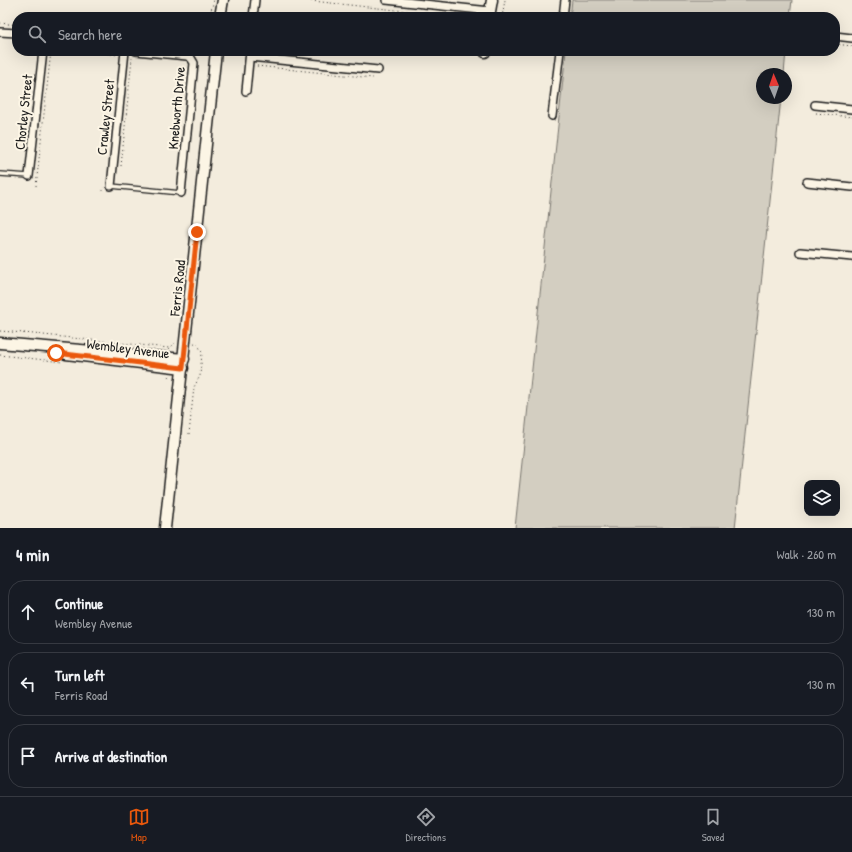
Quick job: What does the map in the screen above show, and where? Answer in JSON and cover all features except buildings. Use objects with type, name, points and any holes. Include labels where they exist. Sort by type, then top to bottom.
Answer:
[{"type":"street","points":[[221,12],[223,0]]},
{"type":"street","points":[[254,12],[255,0]]},
{"type":"street","points":[[386,0],[474,12]]},
{"type":"street","points":[[489,12],[492,0]]},
{"type":"street","points":[[564,12],[565,0]]},
{"type":"street","points":[[0,32],[12,33]]},
{"type":"street","points":[[840,37],[852,38]]},
{"type":"street","name":"Chorley Street","points":[[29,176],[42,56]]},
{"type":"street","name":"Crawley Street","points":[[111,186],[124,56]]},
{"type":"street","name":"Knebworth Drive","points":[[181,193],[194,63],[191,58],[187,56]]},
{"type":"street","name":"Ferris Road","points":[[165,528],[184,364],[207,120],[215,56]]},
{"type":"street","points":[[246,90],[250,56]]},
{"type":"street","points":[[266,56],[378,70]]},
{"type":"street","points":[[552,116],[559,56]]},
{"type":"street","points":[[816,105],[852,109]]},
{"type":"street","points":[[807,182],[852,187]]},
{"type":"street","points":[[800,252],[852,257]]},
{"type":"street","name":"Wembley Avenue","points":[[0,343],[23,346],[50,346],[184,364]]},
{"type":"lane","points":[[0,174],[29,176]]},
{"type":"lane","points":[[111,186],[181,193]]},
{"type":"path","points":[[210,12],[214,0]]},
{"type":"path","points":[[304,0],[415,12]]},
{"type":"path","points":[[503,12],[505,0]]},
{"type":"path","points":[[0,24],[12,25]]},
{"type":"path","points":[[840,45],[852,46]]},
{"type":"path","points":[[36,186],[50,56]]},
{"type":"path","points":[[120,171],[134,56]]},
{"type":"path","points":[[257,66],[373,78]]},
{"type":"path","points":[[816,113],[852,117]]},
{"type":"path","points":[[24,333],[170,348]]},
{"type":"path","points":[[186,342],[198,344],[202,353],[200,376],[194,387],[189,434]]},
{"type":"shaded area","points":[[572,0],[792,0],[791,12],[571,12]]},
{"type":"shaded area","points":[[565,56],[786,56],[785,68],[756,68],[756,104],[780,104],[735,528],[515,528]]},
{"type":"route","points":[[56,353],[183,368],[197,232]]}]
